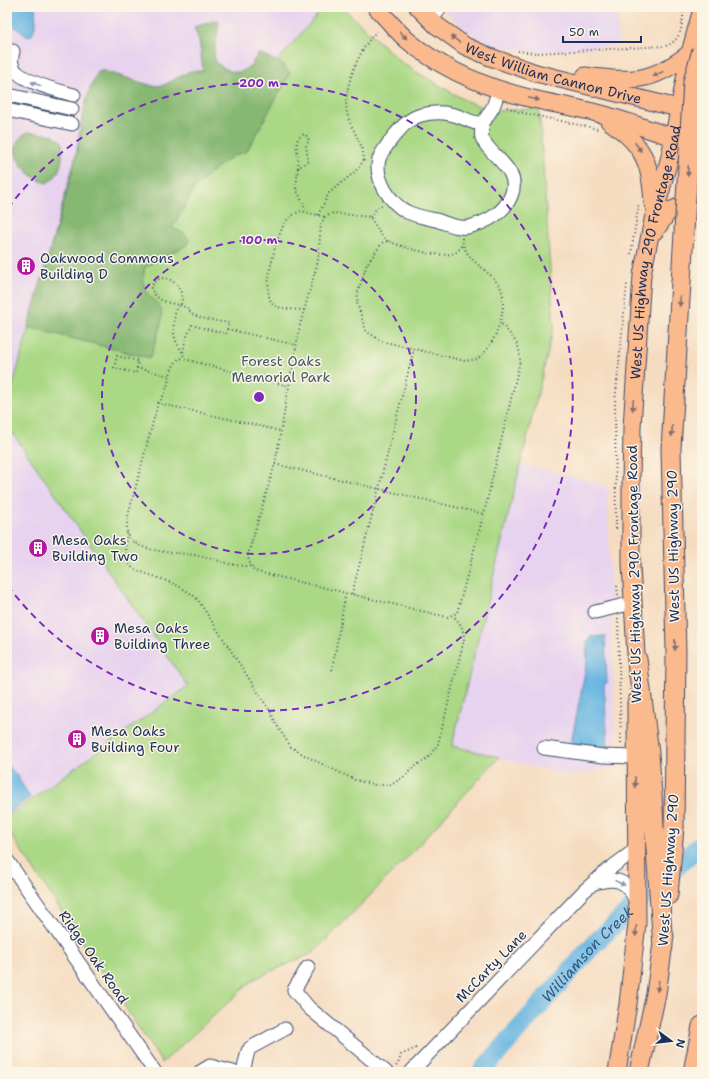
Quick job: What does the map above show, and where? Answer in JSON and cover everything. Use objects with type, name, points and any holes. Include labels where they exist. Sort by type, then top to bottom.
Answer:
[{"type":"highway","name":"West US Highway 290","points":[[639,1072],[656,994],[663,947],[674,828],[676,652],[671,449],[696,51]]},
{"type":"highway","points":[[637,659],[649,753],[663,947]]},
{"type":"highway","points":[[693,1072],[702,1026]]},
{"type":"main road","name":"West William Cannon Drive","points":[[376,7],[406,39],[443,66],[482,85],[497,96],[570,107],[599,121],[702,144]]},
{"type":"main road","name":"West William Cannon Drive","points":[[418,7],[436,14],[465,46],[514,58],[557,78],[702,114]]},
{"type":"main road","name":"West US Highway 290 Frontage Road","points":[[616,1072],[621,1053],[635,956],[637,903],[635,850],[628,757],[637,659],[625,605],[631,564],[632,427],[642,275],[653,220],[674,138],[679,109],[696,51],[702,9]]},
{"type":"main road","points":[[557,78],[584,76],[631,80],[651,77],[671,67],[696,51]]},
{"type":"main road","points":[[497,96],[514,58]]},
{"type":"main road","points":[[599,121],[621,130],[636,143],[645,158],[652,184],[653,220]]},
{"type":"main road","points":[[650,239],[668,212],[692,201],[702,202]]},
{"type":"street","points":[[13,52],[12,64],[14,68],[29,80],[39,86],[74,95]]},
{"type":"street","points":[[13,96],[72,108]]},
{"type":"street","points":[[483,123],[476,123],[454,115],[438,112],[420,115],[405,123],[382,152],[379,160],[378,175],[392,200],[408,212],[458,227],[474,225],[501,212],[513,190],[512,181],[505,166],[483,141],[481,135],[483,123],[497,96]]},
{"type":"street","points":[[7,110],[72,124]]},
{"type":"street","points":[[595,612],[625,605]]},
{"type":"street","points":[[544,748],[628,757]]},
{"type":"street","name":"McCarty Lane","points":[[411,1072],[594,883],[635,850]]},
{"type":"street","name":"Ridge Oak Road","points":[[7,860],[156,1072]]},
{"type":"street","points":[[594,883],[607,880],[617,880],[625,884],[632,892],[637,903]]},
{"type":"street","points":[[308,967],[294,990],[309,1008],[390,1069]]},
{"type":"street","points":[[243,1072],[249,1050],[285,1029]]},
{"type":"street","points":[[200,1072],[210,1066],[233,1072]]},
{"type":"path","points":[[514,58],[536,53],[665,46],[671,44],[680,34],[684,7]]},
{"type":"path","points":[[318,215],[329,193],[356,171],[364,160],[362,148],[348,117],[346,102],[350,81],[363,50],[372,35],[382,27]]},
{"type":"path","points":[[497,96],[519,112],[599,121]]},
{"type":"path","points":[[298,168],[308,160],[306,146],[309,141],[308,137],[304,134],[298,138],[296,144],[300,161],[298,168],[296,188],[303,207],[307,211]]},
{"type":"path","points":[[631,257],[640,198]]},
{"type":"path","points":[[370,217],[377,208],[392,200]]},
{"type":"path","points":[[304,310],[276,306],[268,297],[269,277],[282,229],[287,220],[301,210],[325,217]]},
{"type":"path","points":[[370,217],[333,213],[325,217],[320,224],[315,276],[304,310],[296,345],[275,464],[248,554],[250,566],[254,571],[447,617],[457,613],[484,514],[520,360],[520,348],[517,341],[500,322]]},
{"type":"path","points":[[370,217],[377,230],[388,241],[439,254],[453,254],[463,245],[466,254],[497,283],[502,290],[500,322],[490,345],[476,359],[465,361],[381,341],[366,331],[357,303],[361,280],[374,252],[382,243],[388,241]]},
{"type":"path","points":[[183,352],[176,341],[174,330],[174,315],[176,309],[179,306],[182,300],[176,283],[165,278],[155,281],[151,288],[159,300],[179,306],[186,307],[193,315],[228,323],[226,334],[192,325],[185,341],[183,352],[184,358]]},
{"type":"path","points":[[616,532],[615,402],[628,280]]},
{"type":"path","points":[[227,329],[296,345]]},
{"type":"path","points":[[352,594],[414,349]]},
{"type":"path","points":[[117,356],[138,361],[137,368],[136,373],[114,368],[117,356]]},
{"type":"path","points":[[289,386],[184,358],[180,358],[175,362],[164,395],[158,402],[128,516],[126,559],[128,565],[134,569],[180,587],[194,597],[270,711],[279,729],[291,747],[355,780],[370,784],[383,786],[391,785],[400,780],[415,766],[427,759],[438,744],[464,640],[464,632],[461,625],[452,616]]},
{"type":"path","points":[[137,368],[170,376]]},
{"type":"path","points":[[158,402],[280,432]]},
{"type":"path","points":[[275,464],[484,514]]},
{"type":"path","points":[[127,533],[134,542],[145,547],[174,553],[197,555],[238,566],[250,566]]},
{"type":"path","points":[[617,584],[625,605],[628,757]]},
{"type":"path","points":[[332,670],[346,592]]},
{"type":"path","points":[[390,1069],[398,1064],[401,1055],[417,1048],[423,1042]]},
{"type":"shaded area","points":[[7,7],[324,7],[229,117],[82,116],[76,155],[7,407]]},
{"type":"shaded area","points":[[441,7],[618,7],[618,45],[540,52],[493,46],[466,30]]},
{"type":"shaded area","points":[[7,425],[188,686],[7,817]]},
{"type":"shaded area","points":[[521,464],[607,485],[616,768],[565,775],[451,746]]},
{"type":"green space","name":"Forest Oaks Memorial Park","points":[[324,7],[342,7],[403,64],[466,101],[493,111],[539,109],[554,327],[452,746],[499,757],[404,861],[313,953],[254,979],[162,1063],[7,829],[7,817],[188,686],[7,425],[7,407],[76,155],[82,116],[229,117]]},
{"type":"green space","points":[[218,20],[218,30],[214,51],[215,62],[229,70],[240,72],[249,66],[259,53],[282,64],[290,73],[247,151],[233,156],[212,171],[195,188],[172,228],[185,234],[189,240],[187,245],[145,267],[143,278],[144,286],[161,309],[162,316],[159,331],[150,358],[28,327],[71,178],[89,91],[99,71],[104,71],[153,86],[164,85],[190,71],[203,71],[199,40],[194,27]]},
{"type":"green space","points":[[28,132],[53,135],[62,142],[62,160],[58,172],[46,183],[30,174],[24,168],[16,153],[16,145],[20,138]]},
{"type":"water","points":[[7,7],[35,7],[36,23],[32,35],[26,36],[7,20]]},
{"type":"water","points":[[605,636],[607,683],[604,684],[608,748],[571,743],[587,662],[587,642],[590,641],[590,637]]},
{"type":"water","points":[[7,765],[15,773],[30,797],[7,814]]},
{"type":"waterway","name":"Williamson Creek","points":[[481,1072],[595,943],[702,843]]},
{"type":"place","name":"Oakwood Commons Building D","points":[[26,266]]},
{"type":"place","name":"Mesa Oaks Building Two","points":[[38,548]]},
{"type":"place","name":"Mesa Oaks Building Three","points":[[100,636]]},
{"type":"place","name":"Mesa Oaks Building Four","points":[[77,739]]}]
